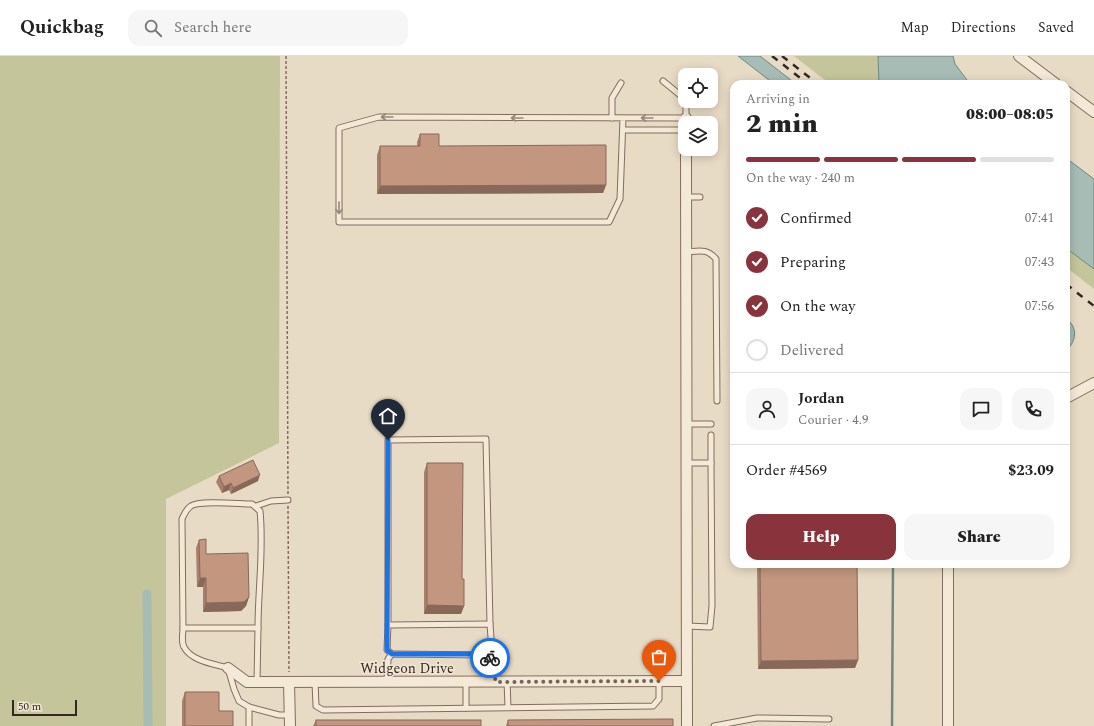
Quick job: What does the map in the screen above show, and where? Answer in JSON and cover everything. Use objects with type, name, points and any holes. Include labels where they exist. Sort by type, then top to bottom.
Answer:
[{"type":"street","points":[[1019,56],[1051,80]]},
{"type":"street","points":[[1070,94],[1094,112]]},
{"type":"street","points":[[686,156],[687,726]]},
{"type":"street","points":[[1070,396],[1094,383]]},
{"type":"street","points":[[948,568],[948,726]]},
{"type":"street","name":"Widgeon Drive","points":[[228,668],[247,682],[687,681]]},
{"type":"street","points":[[289,682],[290,726]]},
{"type":"lane","points":[[663,81],[678,94]]},
{"type":"lane","points":[[612,118],[612,98],[621,83]]},
{"type":"lane","points":[[624,118],[620,198],[610,222],[339,222],[339,128],[379,117],[624,118],[678,120]]},
{"type":"lane","points":[[623,130],[678,130]]},
{"type":"lane","points":[[686,197],[700,197]]},
{"type":"lane","points":[[686,252],[707,252],[711,253],[716,259],[717,401]]},
{"type":"lane","points":[[687,424],[711,424]]},
{"type":"lane","points":[[687,626],[710,627],[712,606],[711,435]]},
{"type":"lane","points":[[486,655],[491,638],[486,439],[388,440],[387,650],[392,654],[486,655],[490,657],[496,682]]},
{"type":"lane","points":[[687,463],[711,463]]},
{"type":"lane","points":[[256,506],[271,501],[288,500]]},
{"type":"lane","points":[[257,682],[260,511],[252,504],[202,503],[191,506],[185,512],[182,519],[183,646],[187,652],[195,658],[228,668],[239,701],[249,707],[279,715],[290,715]]},
{"type":"lane","points":[[388,625],[490,624]]},
{"type":"lane","points":[[183,628],[258,628]]},
{"type":"lane","points":[[387,682],[388,659],[392,654]]},
{"type":"lane","points":[[507,681],[508,707]]},
{"type":"lane","points":[[315,682],[316,706],[323,710],[653,706],[659,699],[659,681]]},
{"type":"lane","points":[[466,682],[466,708]]},
{"type":"lane","points":[[249,707],[249,726]]},
{"type":"lane","points":[[714,726],[757,718],[829,719]]},
{"type":"path","points":[[286,56],[286,368],[288,433],[289,682]]},
{"type":"green space","points":[[0,56],[280,56],[279,443],[166,499],[166,726],[0,726]]},
{"type":"green space","points":[[794,56],[878,56],[879,80],[825,80]]},
{"type":"green space","points":[[1070,250],[1094,269],[1094,289],[1070,270]]},
{"type":"water","points":[[738,56],[760,56],[791,80],[769,80]]},
{"type":"water","points":[[878,56],[953,56],[955,64],[967,80],[879,80]]},
{"type":"water","points":[[1070,161],[1094,179],[1094,269],[1070,251]]},
{"type":"water","points":[[1070,322],[1073,326],[1075,334],[1070,347]]},
{"type":"building","points":[[420,134],[439,134],[439,146],[606,145],[606,185],[380,186],[380,146],[420,146]]},
{"type":"building","points":[[253,460],[260,475],[233,488],[231,483],[224,487],[219,476]]},
{"type":"building","points":[[427,463],[463,463],[462,579],[464,579],[464,606],[427,605]]},
{"type":"building","points":[[206,539],[206,554],[248,553],[249,597],[244,602],[206,603],[206,578],[200,578],[199,540]]},
{"type":"building","points":[[760,568],[857,568],[858,660],[761,661]]},
{"type":"building","points":[[185,692],[219,692],[219,711],[233,711],[233,726],[185,726]]},
{"type":"building","points":[[673,719],[673,726],[508,726],[508,720]]},
{"type":"building","points":[[316,720],[481,720],[481,726],[316,726]]},
{"type":"waterway","points":[[892,726],[893,568]]},
{"type":"waterway","points":[[147,594],[148,726]]},
{"type":"railway","points":[[772,56],[803,80]]},
{"type":"railway","points":[[782,56],[813,80]]},
{"type":"railway","points":[[1070,287],[1094,306]]},
{"type":"way so far","points":[[490,658],[496,682],[659,681]]},
{"type":"route","points":[[388,440],[387,650],[392,654],[483,654],[490,658]]}]
